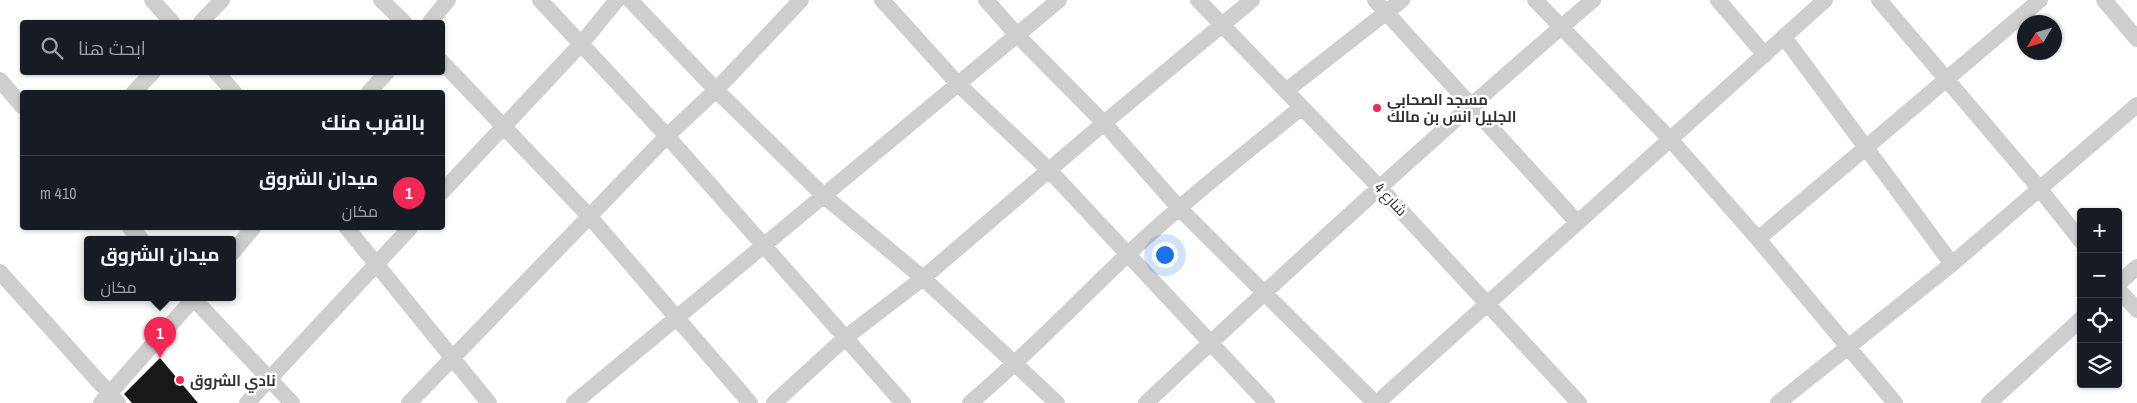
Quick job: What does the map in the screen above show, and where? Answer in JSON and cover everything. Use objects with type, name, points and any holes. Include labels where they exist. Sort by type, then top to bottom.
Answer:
[{"type":"street","points":[[152,0],[170,20]]},
{"type":"street","points":[[203,20],[222,0]]},
{"type":"street","points":[[381,0],[402,20]]},
{"type":"street","points":[[432,20],[448,0]]},
{"type":"street","points":[[540,0],[667,136],[903,403]]},
{"type":"street","points":[[445,189],[581,44],[617,0]]},
{"type":"street","points":[[630,0],[716,90],[824,196],[923,278],[1058,403]]},
{"type":"street","points":[[409,403],[667,136],[716,90],[801,0]]},
{"type":"street","points":[[882,0],[958,84],[1049,170],[1267,403]]},
{"type":"street","points":[[986,0],[1017,35],[1104,123],[1179,208],[1376,403],[1576,221],[1825,0]]},
{"type":"street","points":[[574,403],[1059,0]]},
{"type":"street","name":"شارع 4","points":[[1198,0],[1380,188],[1579,403]]},
{"type":"street","points":[[774,403],[845,338],[923,278],[1104,123],[1224,26],[1252,0]]},
{"type":"street","points":[[1287,90],[1381,6],[1402,0]]},
{"type":"street","points":[[1535,0],[1670,138],[1849,346],[1895,403]]},
{"type":"street","points":[[1146,403],[1264,292],[1471,104],[1593,0]]},
{"type":"street","points":[[1718,0],[1765,55]]},
{"type":"street","points":[[1879,0],[2077,236]]},
{"type":"street","points":[[1758,239],[1867,148],[1945,78],[2040,0]]},
{"type":"street","points":[[2104,0],[2137,38]]},
{"type":"street","points":[[1381,6],[1576,221]]},
{"type":"street","points":[[1784,37],[1952,264]]},
{"type":"street","points":[[445,65],[590,217],[750,403]]},
{"type":"street","points":[[136,90],[150,75]]},
{"type":"street","points":[[219,75],[232,90]]},
{"type":"street","points":[[372,90],[384,75]]},
{"type":"street","points":[[0,80],[20,104]]},
{"type":"street","points":[[1778,403],[1952,264],[2038,188],[2137,105]]},
{"type":"street","points":[[970,403],[1016,364],[1128,254],[1179,208],[1302,107]]},
{"type":"street","points":[[236,248],[252,230]]},
{"type":"street","points":[[348,230],[489,403]]},
{"type":"street","points":[[247,403],[408,230]]},
{"type":"street","points":[[2122,280],[2137,267]]},
{"type":"street","points":[[1,275],[109,400],[191,301]]},
{"type":"street","points":[[2122,293],[2137,310]]},
{"type":"street","points":[[198,301],[292,403]]},
{"type":"street","points":[[1989,403],[2077,323]]},
{"type":"building","points":[[160,358],[198,403],[132,403],[124,394]]},
{"type":"place","name":"مسجد الصحابي الجليل انس بن مالك","points":[[1377,108]]},
{"type":"place","name":"ميدان الشروق","points":[[160,358]]},
{"type":"place","name":"نادي الشروق","points":[[180,380]]}]
